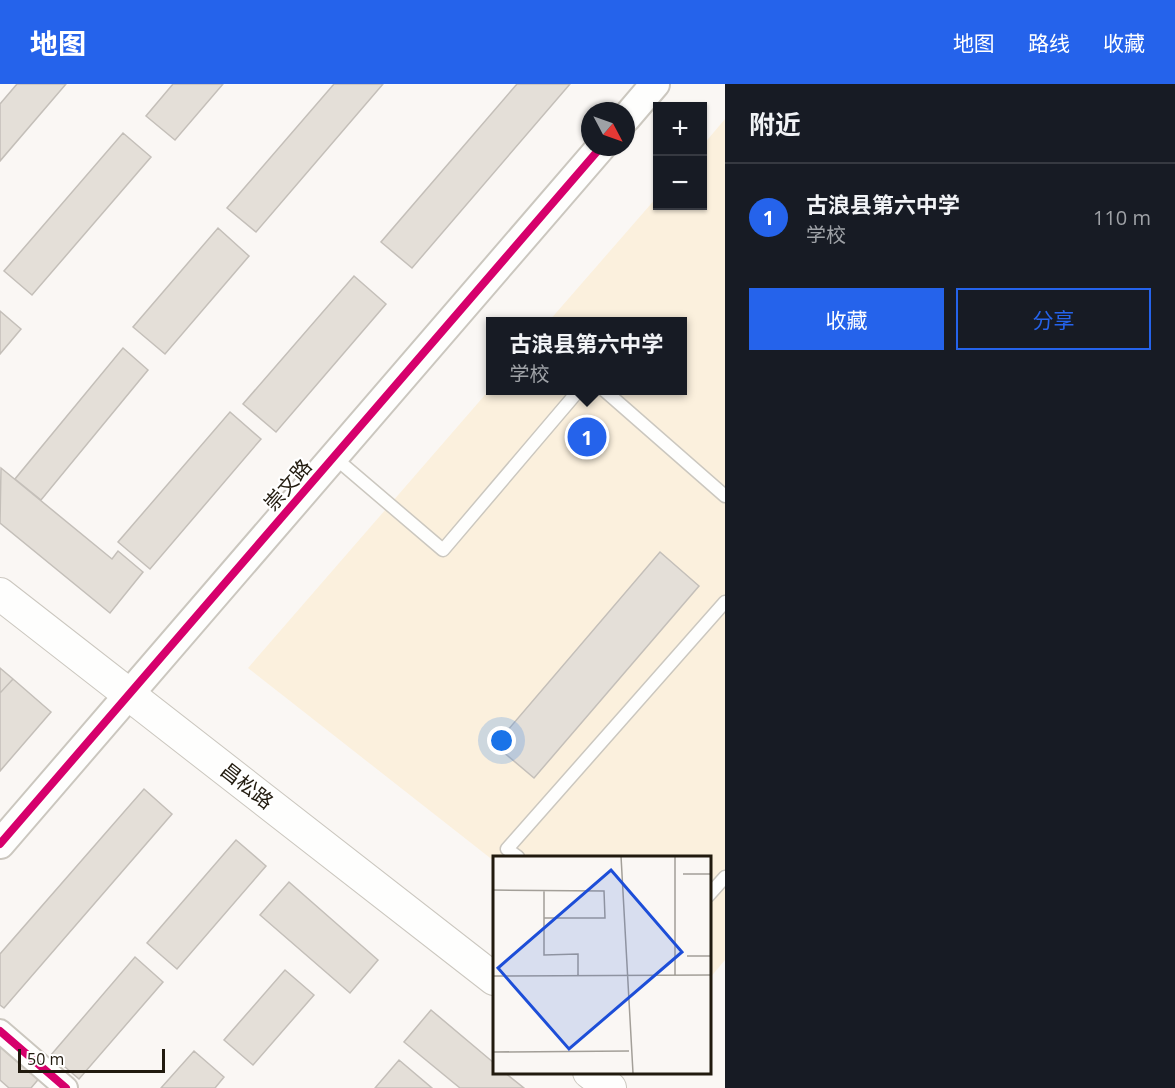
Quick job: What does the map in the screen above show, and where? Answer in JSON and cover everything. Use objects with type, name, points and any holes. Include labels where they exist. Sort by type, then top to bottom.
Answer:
[{"type":"main road","name":"昌松路","points":[[0,594],[124,700]]},
{"type":"main road","name":"昌松路","points":[[0,614],[124,700],[493,978]]},
{"type":"main road","points":[[124,700],[493,997]]},
{"type":"main road","points":[[591,1073],[610,1088]]},
{"type":"main road","points":[[615,1073],[634,1088]]},
{"type":"street","points":[[635,107],[655,84]]},
{"type":"street","name":"崇文路","points":[[0,844],[593,156]]},
{"type":"street","points":[[0,1031],[66,1088]]},
{"type":"lane","points":[[334,457],[443,550],[575,395]]},
{"type":"lane","points":[[610,395],[725,496]]},
{"type":"lane","points":[[517,856],[507,849],[725,602]]},
{"type":"lane","points":[[710,894],[725,877]]},
{"type":"shaded area","points":[[725,119],[725,960],[710,978],[710,856],[493,856],[493,860],[248,668],[486,394],[687,395],[687,317],[552,317],[653,202],[653,210],[707,210],[707,140]]},
{"type":"building","points":[[17,84],[66,84],[0,161],[0,104]]},
{"type":"building","points":[[173,84],[223,84],[175,140],[146,116]]},
{"type":"building","points":[[334,84],[383,84],[256,232],[227,208]]},
{"type":"building","points":[[517,84],[570,84],[412,268],[381,242]]},
{"type":"building","points":[[123,133],[151,157],[32,295],[4,271]]},
{"type":"building","points":[[218,228],[249,256],[165,354],[133,327]]},
{"type":"building","points":[[354,276],[386,304],[276,432],[243,404]]},
{"type":"building","points":[[0,311],[21,329],[0,354]]},
{"type":"building","points":[[123,348],[148,370],[41,500],[15,479]]},
{"type":"building","points":[[230,412],[261,439],[150,569],[118,542]]},
{"type":"building","points":[[1,468],[112,559],[118,551],[143,572],[110,613],[0,523]]},
{"type":"building","points":[[660,552],[699,586],[534,778],[495,745]]},
{"type":"building","points":[[0,668],[13,679],[0,693]]},
{"type":"building","points":[[13,679],[51,712],[0,771],[0,693]]},
{"type":"building","points":[[144,789],[172,814],[4,1008],[0,1005],[0,954]]},
{"type":"building","points":[[236,840],[266,866],[177,969],[147,943]]},
{"type":"building","points":[[289,882],[378,960],[350,993],[260,915]]},
{"type":"building","points":[[135,957],[163,982],[79,1079],[51,1055]]},
{"type":"building","points":[[285,970],[314,995],[253,1065],[224,1040]]},
{"type":"building","points":[[431,1010],[493,1062],[493,1073],[505,1073],[524,1088],[460,1088],[404,1042]]},
{"type":"building","points":[[0,1039],[42,1075],[31,1088],[9,1088],[0,1080]]},
{"type":"building","points":[[194,1051],[224,1077],[215,1088],[161,1088]]},
{"type":"building","points":[[399,1060],[432,1088],[375,1088]]},
{"type":"cycle path","points":[[0,844],[593,156]]},
{"type":"cycle path","points":[[0,1031],[66,1088]]},
{"type":"place","name":"古浪县第六中学","points":[[587,437]]}]
